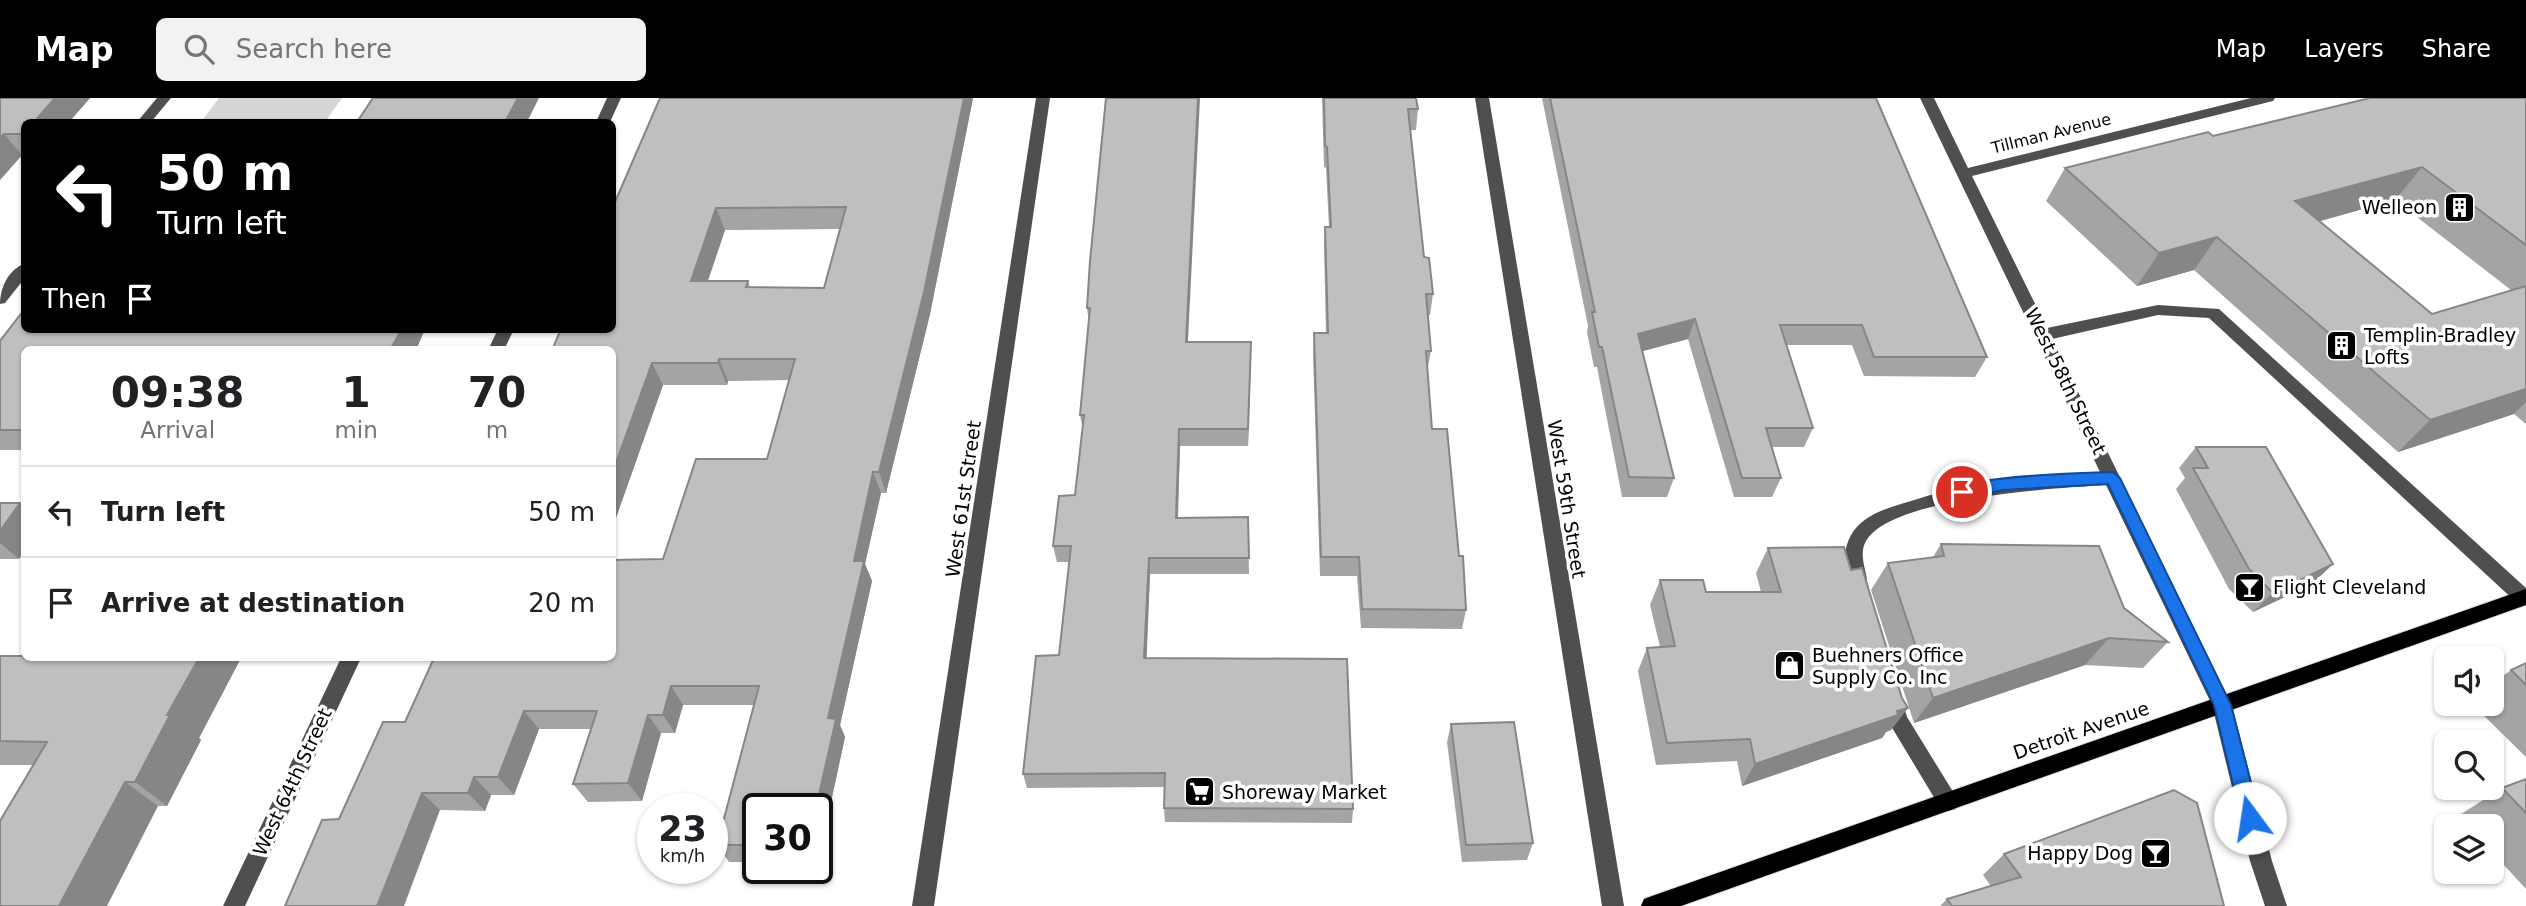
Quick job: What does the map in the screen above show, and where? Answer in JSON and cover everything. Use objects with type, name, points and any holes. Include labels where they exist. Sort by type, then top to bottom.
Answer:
[{"type":"main road","name":"Detroit Avenue","points":[[1651,906],[2525,598]]},
{"type":"street","points":[[146,119],[164,98]]},
{"type":"street","points":[[604,119],[614,98]]},
{"type":"street","name":"West 61st Street","points":[[923,906],[1043,98]]},
{"type":"street","name":"West 59th Street","points":[[1482,98],[1613,906]]},
{"type":"street","name":"West 58th Street","points":[[1927,98],[2222,705],[2261,861],[2276,906]]},
{"type":"street","name":"Tillman Avenue","points":[[1965,173],[2267,98]]},
{"type":"street","points":[[0,299],[21,273]]},
{"type":"street","points":[[2043,335],[2158,310],[2213,313],[2525,598]]},
{"type":"street","points":[[1864,605],[1852,566],[1857,540],[1872,522],[1941,497],[2003,484],[2113,478]]},
{"type":"street","name":"West 64th Street","points":[[234,906],[350,661]]},
{"type":"street","points":[[1887,682],[1898,720],[1948,802]]},
{"type":"shaded area","points":[[219,98],[342,98],[327,119],[203,119]]},
{"type":"building","points":[[0,98],[55,98],[37,119],[21,119],[21,134],[4,134],[0,138]]},
{"type":"building","points":[[373,98],[518,98],[507,119],[359,119]]},
{"type":"building","points":[[660,98],[964,98],[924,292],[879,472],[873,472],[854,561],[864,561],[828,718],[836,719],[819,793],[742,793],[742,845],[728,845],[728,803],[759,686],[671,686],[663,715],[648,715],[628,783],[573,784],[597,711],[524,711],[498,777],[474,777],[468,793],[422,793],[377,906],[285,906],[322,820],[339,819],[383,722],[405,722],[433,661],[616,661],[616,560],[663,559],[696,459],[767,459],[795,359],[719,359],[718,363],[652,363],[616,463],[616,346],[554,346],[559,333],[616,333],[616,200]],"holes":[[[846,207],[824,288],[746,287],[748,281],[691,281],[716,208]]]},
{"type":"building","points":[[1106,98],[1198,98],[1186,342],[1251,342],[1248,429],[1179,429],[1176,518],[1248,517],[1249,558],[1149,558],[1144,658],[1347,659],[1353,809],[1164,808],[1165,773],[1023,774],[1036,656],[1059,655],[1071,546],[1053,546],[1059,496],[1075,495],[1084,415],[1080,415],[1090,308],[1087,308],[1090,261]]},
{"type":"building","points":[[1324,98],[1416,98],[1418,109],[1408,109],[1424,257],[1429,258],[1433,294],[1426,294],[1431,351],[1426,351],[1432,429],[1447,429],[1459,556],[1463,556],[1466,610],[1362,609],[1359,557],[1321,557],[1314,333],[1328,333],[1325,227],[1331,227]]},
{"type":"building","points":[[1550,98],[1876,98],[1987,357],[1874,357],[1862,325],[1780,325],[1813,428],[1766,428],[1781,478],[1742,478],[1695,319],[1638,334],[1674,478],[1629,477],[1602,347],[1599,347],[1592,312],[1595,312]]},
{"type":"building","points":[[2370,98],[2526,98],[2526,245],[2422,167],[2295,201],[2432,314],[2526,286],[2526,389],[2430,420],[2217,237],[2159,253],[2065,168],[2208,132],[2213,136]]},
{"type":"building","points":[[21,314],[21,333],[400,333],[392,346],[21,346],[21,430],[0,430],[0,341]]},
{"type":"building","points":[[2196,447],[2266,447],[2333,564],[2273,593],[2249,569],[2193,468],[2208,468]]},
{"type":"building","points":[[0,503],[20,503],[0,531]]},
{"type":"building","points":[[1941,544],[2099,546],[2124,608],[2168,642],[2109,638],[1933,698],[1888,563],[1944,556]]},
{"type":"building","points":[[1844,547],[1851,570],[1862,568],[1902,698],[1908,708],[1897,711],[1898,715],[1755,764],[1750,739],[1667,743],[1647,648],[1675,646],[1660,580],[1703,580],[1706,592],[1781,592],[1768,548]]},
{"type":"building","points":[[0,656],[21,656],[21,661],[197,661],[167,715],[170,715],[135,782],[125,782],[59,906],[0,906],[0,821],[47,742],[0,741]]},
{"type":"building","points":[[2526,663],[2526,685],[2511,670]]},
{"type":"building","points":[[1514,722],[1533,843],[1466,845],[1451,724]]},
{"type":"building","points":[[2526,779],[2526,813],[2504,790],[2504,787]]},
{"type":"building","points":[[2174,790],[2197,803],[2224,906],[1952,906],[1947,899],[2021,877],[2004,854]]},
{"type":"place","name":"Welleon","points":[[2460,207]]},
{"type":"place","name":"Templin-Bradley Lofts","points":[[2341,346]]},
{"type":"place","name":"Flight Cleveland","points":[[2250,587]]},
{"type":"place","name":"Buehners Office Supply Co. Inc","points":[[1789,666]]},
{"type":"place","name":"Shoreway Market","points":[[1199,792]]},
{"type":"place","name":"Happy Dog","points":[[2156,853]]},
{"type":"route","points":[[1962,492],[2003,484],[2113,478],[2222,705],[2250,818]]}]
